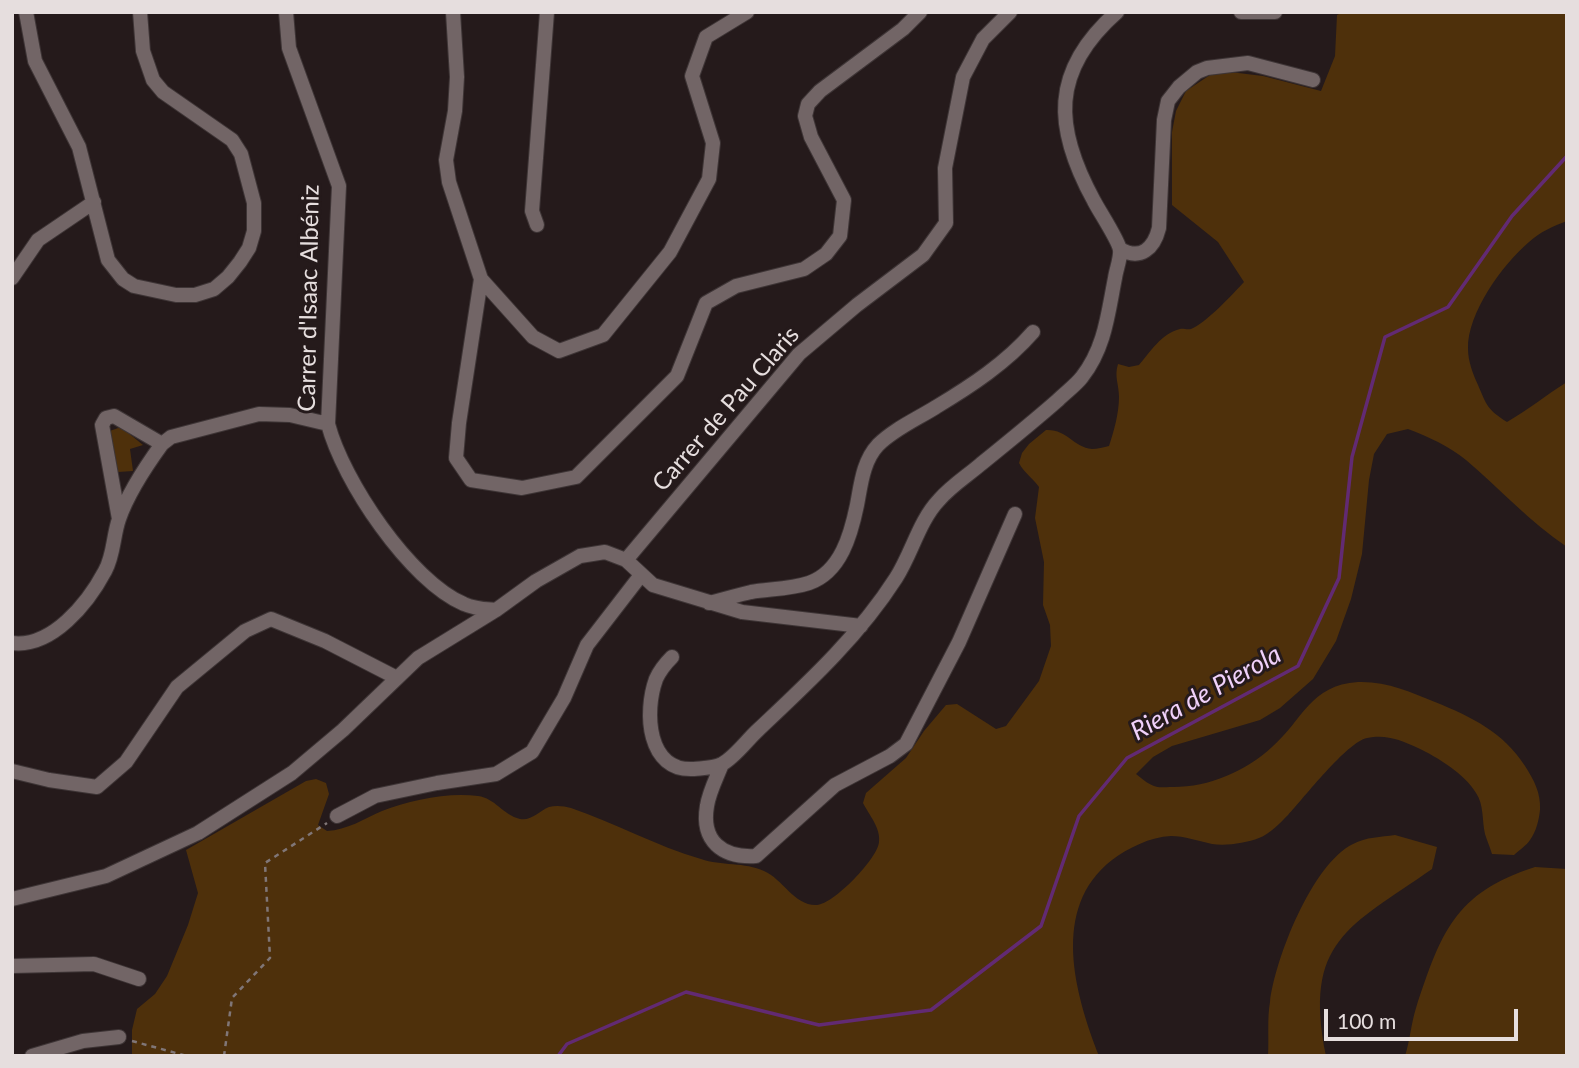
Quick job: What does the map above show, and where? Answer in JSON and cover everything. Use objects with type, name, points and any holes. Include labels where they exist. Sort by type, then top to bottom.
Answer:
[{"type":"street","points":[[26,12],[35,61],[79,147],[103,249],[114,270],[134,286],[176,295],[195,295],[214,289],[228,277],[249,248],[254,231],[254,203],[240,154],[232,140],[163,92],[153,80],[143,51],[140,12]]},
{"type":"street","name":"Carrer d'Isaac Albéniz","points":[[286,12],[289,48],[339,186],[328,424]]},
{"type":"street","points":[[453,12],[457,78],[455,111],[446,160],[449,182],[481,279],[534,337],[559,351],[603,335],[670,252],[709,179],[713,143],[692,76],[706,37],[747,12]]},
{"type":"street","points":[[537,225],[532,211],[547,12]]},
{"type":"street","points":[[481,279],[456,458],[471,481],[522,488],[576,477],[677,376],[706,303],[736,286],[803,269],[826,254],[840,236],[844,200],[811,137],[806,116],[808,104],[839,76],[903,29],[920,12]]},
{"type":"street","name":"Carrer de Pau Claris","points":[[626,560],[799,354],[857,305],[923,255],[946,222],[945,168],[963,78],[983,39],[1010,12]]},
{"type":"street","points":[[1117,12],[1100,27],[1082,51],[1072,71],[1065,110],[1065,130],[1084,184],[1120,249],[1130,255],[1138,254],[1156,241],[1159,228],[1164,120],[1168,101],[1179,87],[1197,72],[1207,68],[1248,63],[1313,80]]},
{"type":"street","points":[[1241,12],[1275,12]]},
{"type":"street","points":[[12,278],[38,240],[94,202]]},
{"type":"street","points":[[1015,514],[959,642],[906,744],[890,756],[835,785],[755,856],[740,857],[723,852],[712,839],[706,821],[707,805],[722,764],[831,661],[861,626],[896,578],[935,503],[1032,424],[1081,379],[1096,357],[1105,332],[1120,249]]},
{"type":"street","points":[[708,604],[747,593],[808,583],[825,572],[837,559],[851,534],[864,471],[877,446],[900,428],[973,384],[1017,351],[1033,332]]},
{"type":"street","points":[[12,643],[27,643],[52,635],[106,570],[114,548],[119,519],[162,444],[171,437],[259,414],[290,415],[328,424],[332,439],[362,498],[404,555],[432,582],[462,604],[477,609],[496,610]]},
{"type":"street","points":[[119,519],[107,464],[102,425],[104,421],[114,416],[162,444]]},
{"type":"street","points":[[12,899],[106,876],[198,832],[292,773],[344,730],[418,658],[580,556],[605,552],[626,560],[653,585],[708,604],[742,612],[861,626]]},
{"type":"street","points":[[337,816],[375,796],[496,774],[532,752],[564,698],[587,645],[641,575]]},
{"type":"street","points":[[12,771],[97,787],[126,762],[177,687],[245,631],[271,619],[325,640],[397,678]]},
{"type":"street","points":[[672,657],[656,678],[653,691],[651,724],[658,754],[670,763],[687,769],[722,764]]},
{"type":"street","points":[[12,965],[94,964],[139,979]]},
{"type":"street","points":[[32,1056],[83,1041],[119,1037]]},
{"type":"path","points":[[224,1056],[232,998],[270,958],[265,863],[337,816]]},
{"type":"path","points":[[119,1037],[187,1056]]},
{"type":"shaded area","points":[[1343,12],[1567,12],[1567,221],[1533,238],[1508,263],[1488,290],[1473,320],[1468,349],[1473,372],[1486,403],[1507,422],[1567,382],[1567,547],[1540,527],[1453,450],[1408,429],[1387,434],[1374,454],[1362,554],[1351,599],[1336,641],[1313,679],[1280,708],[1260,720],[1172,746],[1153,757],[1136,774],[1156,787],[1198,785],[1225,777],[1250,764],[1272,747],[1318,697],[1329,690],[1358,682],[1378,683],[1417,695],[1474,720],[1497,735],[1516,754],[1534,782],[1540,804],[1536,830],[1530,840],[1514,855],[1492,854],[1485,834],[1480,802],[1465,779],[1425,752],[1387,737],[1367,738],[1348,749],[1275,828],[1254,840],[1224,845],[1171,836],[1155,838],[1132,847],[1112,860],[1093,880],[1080,902],[1074,927],[1076,979],[1099,1056],[132,1056],[132,1030],[137,1009],[155,994],[167,976],[198,893],[186,850],[306,781],[316,779],[326,783],[329,794],[318,825],[327,831],[348,826],[417,800],[454,795],[478,796],[520,819],[532,817],[549,807],[566,807],[684,854],[709,861],[757,868],[771,875],[795,897],[809,904],[825,903],[844,889],[863,869],[879,842],[876,827],[863,803],[866,793],[906,758],[946,705],[957,704],[996,729],[1006,726],[1039,681],[1051,646],[1050,625],[1043,605],[1044,562],[1035,518],[1039,487],[1019,463],[1022,453],[1046,430],[1059,432],[1085,448],[1109,446],[1118,409],[1118,364],[1129,367],[1139,365],[1162,339],[1174,331],[1197,326],[1244,282],[1218,242],[1172,205],[1172,132],[1176,111],[1186,91],[1210,75],[1230,72],[1263,76],[1321,91],[1335,56],[1337,15]]},
{"type":"shaded area","points":[[121,427],[143,445],[130,449],[133,471],[118,472],[107,432]]},
{"type":"shaded area","points":[[1395,835],[1437,847],[1432,869],[1356,923],[1339,941],[1328,962],[1321,986],[1321,1017],[1326,1056],[1268,1056],[1273,984],[1288,938],[1310,891],[1323,871],[1353,844]]},
{"type":"shaded area","points":[[1535,867],[1567,869],[1567,1056],[1405,1056],[1414,1014],[1425,981],[1443,937],[1454,919],[1486,889]]},
{"type":"waterway","name":"Riera de Pierola","points":[[558,1056],[567,1044],[686,992],[819,1025],[931,1010],[1041,926],[1079,816],[1127,758],[1298,666],[1339,578],[1352,457],[1385,337],[1448,307],[1512,216],[1567,156]]}]
